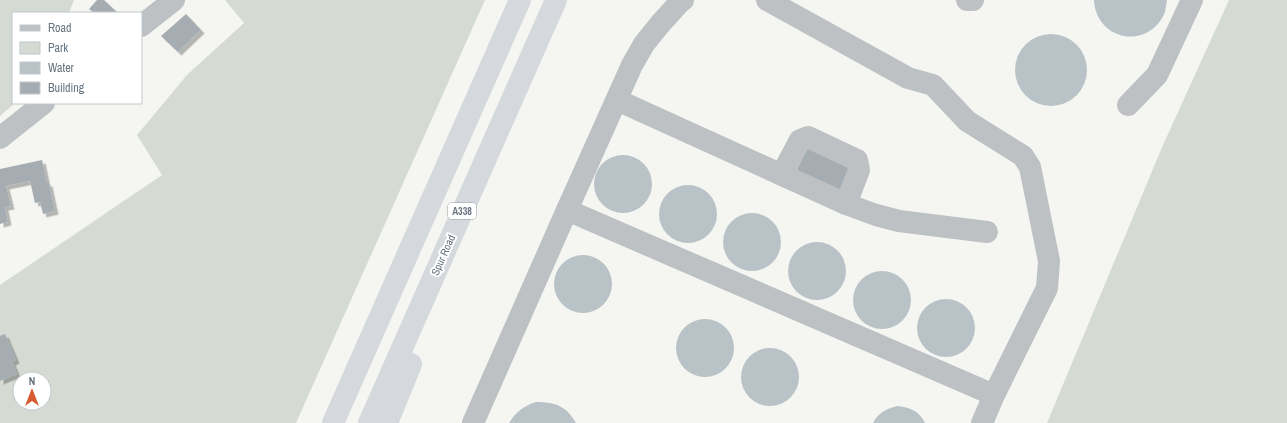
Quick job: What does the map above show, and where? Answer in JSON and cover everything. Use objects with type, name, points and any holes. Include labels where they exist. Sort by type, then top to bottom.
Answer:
[{"type":"highway","points":[[333,423],[520,0]]},
{"type":"highway","name":"Spur Road","points":[[369,423],[556,0]]},
{"type":"highway","points":[[387,423],[435,306],[494,140]]},
{"type":"street","points":[[142,25],[174,0]]},
{"type":"street","points":[[473,423],[632,66],[644,44],[661,23],[683,0]]},
{"type":"street","points":[[767,0],[908,78],[933,85],[967,121],[1023,156],[1030,167],[1049,261],[1047,288],[994,395],[982,423]]},
{"type":"street","points":[[967,0],[973,0]]},
{"type":"street","points":[[1128,105],[1157,75],[1192,0]]},
{"type":"street","points":[[617,100],[846,204],[876,215],[899,221],[987,232]]},
{"type":"street","points":[[0,138],[43,104]]},
{"type":"street","points":[[782,174],[800,140],[808,137],[857,160],[859,170],[846,204]]},
{"type":"street","points":[[567,210],[994,395]]},
{"type":"green space","points":[[0,0],[74,0],[69,12],[12,12],[12,104],[14,104],[0,116]]},
{"type":"green space","points":[[225,0],[485,0],[296,423],[0,423],[0,285],[162,175],[137,135],[187,75],[244,23]]},
{"type":"green space","points":[[1229,0],[1287,0],[1287,423],[1047,423],[1163,145]]},
{"type":"water","points":[[1094,0],[1167,0],[1165,12],[1157,24],[1147,32],[1136,36],[1124,36],[1113,32],[1104,25],[1097,14]]},
{"type":"water","points":[[1044,34],[1058,34],[1065,36],[1077,44],[1085,56],[1087,70],[1085,84],[1077,96],[1065,104],[1058,106],[1044,106],[1037,104],[1025,96],[1017,84],[1015,77],[1015,63],[1017,56],[1025,44],[1037,36]]},
{"type":"water","points":[[623,155],[634,157],[647,168],[650,173],[652,184],[650,195],[639,208],[634,211],[623,213],[612,211],[599,200],[596,195],[594,184],[596,173],[607,160],[612,157]]},
{"type":"water","points":[[688,185],[699,187],[712,198],[715,203],[717,214],[715,225],[704,238],[699,241],[688,243],[677,241],[664,230],[661,225],[659,214],[661,203],[672,190],[677,187]]},
{"type":"water","points":[[752,213],[763,215],[776,226],[779,231],[781,242],[779,253],[768,266],[763,269],[752,271],[741,269],[728,258],[725,253],[723,242],[725,231],[736,218],[741,215]]},
{"type":"water","points":[[817,242],[828,244],[841,255],[844,260],[846,271],[844,282],[833,295],[828,298],[817,300],[806,298],[793,287],[790,282],[788,271],[790,260],[801,247],[806,244]]},
{"type":"water","points":[[583,255],[594,257],[607,268],[610,273],[612,284],[610,295],[599,308],[594,311],[583,313],[572,311],[559,300],[556,295],[554,284],[556,273],[567,260],[572,257]]},
{"type":"water","points":[[882,271],[893,273],[906,284],[909,289],[911,300],[909,311],[898,324],[893,327],[882,329],[871,327],[858,316],[855,311],[853,300],[855,289],[866,276],[871,273]]},
{"type":"water","points":[[946,299],[957,301],[970,312],[973,317],[975,328],[973,339],[962,352],[957,355],[946,357],[935,355],[922,344],[919,339],[917,328],[919,317],[930,304],[935,301]]},
{"type":"water","points":[[705,319],[716,321],[729,332],[732,337],[734,348],[732,359],[721,372],[716,375],[705,377],[694,375],[681,364],[678,359],[676,348],[678,337],[689,324],[694,321]]},
{"type":"water","points":[[770,348],[781,350],[794,361],[797,366],[799,377],[797,388],[786,401],[781,404],[770,406],[759,404],[746,393],[743,388],[741,377],[743,366],[754,353],[759,350]]},
{"type":"water","points":[[536,402],[560,406],[576,423],[509,423],[520,410]]},
{"type":"water","points":[[897,406],[914,410],[920,415],[925,423],[873,423],[883,412]]},
{"type":"building","points":[[97,0],[104,0],[117,12],[93,12],[89,9]]},
{"type":"building","points":[[186,14],[201,30],[178,52],[161,36]]},
{"type":"building","points":[[810,141],[853,160],[838,194],[795,174]]},
{"type":"building","points":[[42,160],[55,211],[43,214],[40,202],[35,203],[30,181],[6,186],[11,206],[5,207],[8,222],[0,224],[0,169]]},
{"type":"building","points":[[5,334],[16,360],[12,362],[16,371],[12,371],[12,376],[0,381],[0,336]]}]
